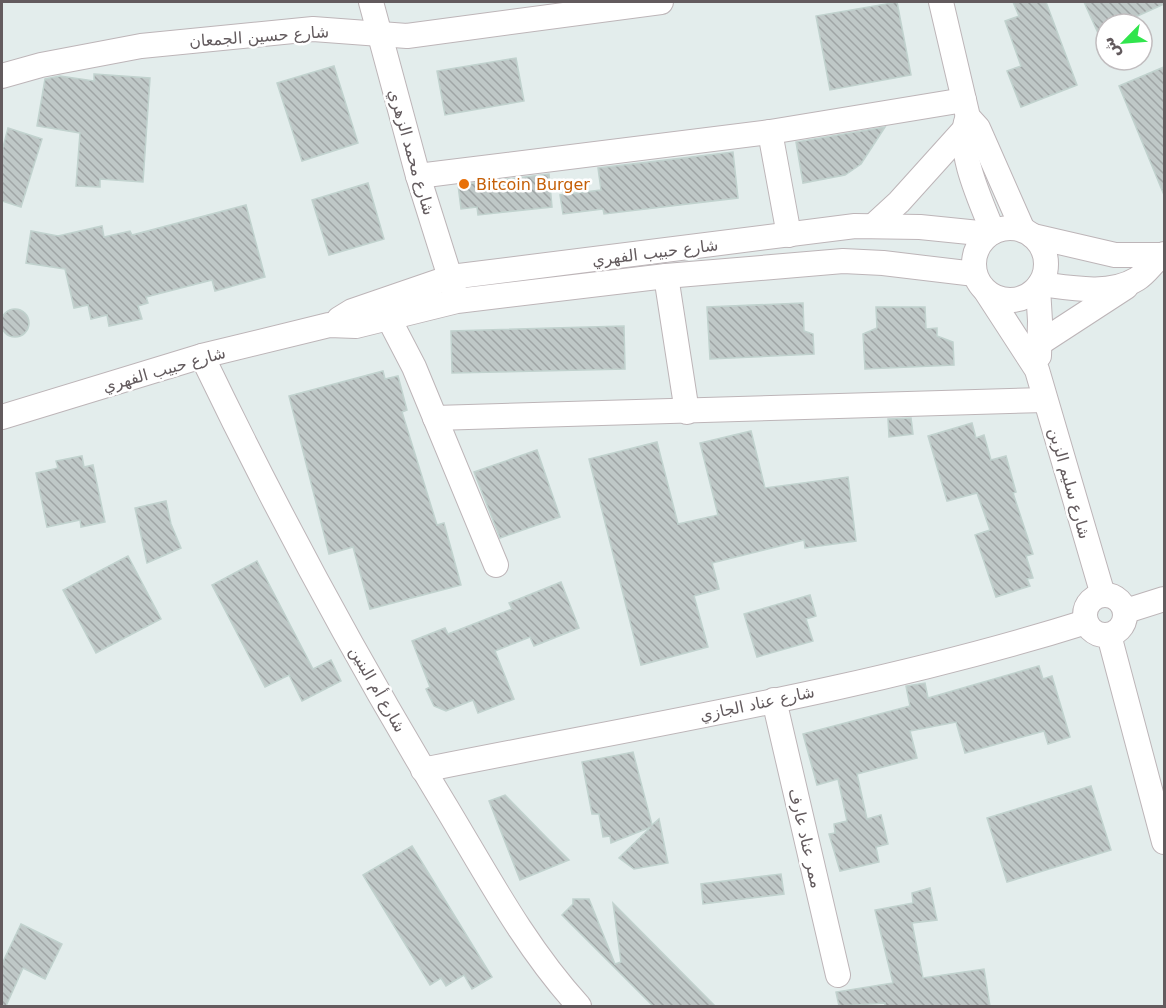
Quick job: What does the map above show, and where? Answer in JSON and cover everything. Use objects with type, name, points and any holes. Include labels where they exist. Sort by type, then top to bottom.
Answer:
[{"type":"street","name":"شارع محمد الزهري","points":[[370,2],[418,176],[457,301]]},
{"type":"street","name":"شارع حسين الجمعان","points":[[2,76],[41,65],[141,46],[313,29],[407,36],[661,2]]},
{"type":"street","points":[[941,2],[965,116],[976,187],[991,233]]},
{"type":"street","points":[[418,176],[770,132],[965,116]]},
{"type":"street","points":[[874,225],[899,202],[965,116]]},
{"type":"street","points":[[965,116],[983,138],[1028,233],[1040,244],[1046,264],[1039,286],[1019,300],[1008,301],[981,283],[976,251],[991,233],[1013,228],[1028,233],[1115,255],[1163,255]]},
{"type":"street","points":[[770,132],[789,235]]},
{"type":"street","name":"شارع حبيب الفهري","points":[[329,326],[352,311],[450,277],[874,225],[991,233]]},
{"type":"street","points":[[1040,343],[1106,303],[1163,255]]},
{"type":"street","name":"شارع حبيب الفهري","points":[[2,417],[202,356],[329,326],[356,326],[457,301],[666,276],[843,261],[981,283]]},
{"type":"street","points":[[666,276],[687,412]]},
{"type":"street","points":[[1039,286],[1103,289],[1136,280]]},
{"type":"street","name":"شارع سليم الزبن","points":[[981,283],[1036,370],[1103,595]]},
{"type":"street","name":"شارع سليم الزبن","points":[[1036,370],[1040,343],[1039,286]]},
{"type":"street","points":[[388,317],[414,367],[496,565]]},
{"type":"street","name":"شارع أم البنين","points":[[202,356],[286,528],[423,770],[521,930],[560,985],[579,1006]]},
{"type":"street","points":[[435,418],[1045,400]]},
{"type":"street","points":[[1103,595],[1121,602],[1126,611],[1125,622],[1118,631],[1108,635],[1099,635],[1086,622],[1088,604],[1103,595]]},
{"type":"street","points":[[1126,611],[1164,599]]},
{"type":"street","name":"شارع عناد الجازي","points":[[423,770],[774,700],[960,658],[1086,622]]},
{"type":"street","points":[[1108,635],[1164,842]]},
{"type":"street","name":"ممر عناد عارف","points":[[774,700],[838,975]]},
{"type":"building","points":[[897,2],[911,75],[830,90],[816,16]]},
{"type":"building","points":[[1013,2],[1046,2],[1077,85],[1021,107],[1007,71],[1021,66],[1005,21],[1019,16]]},
{"type":"building","points":[[1084,2],[1164,2],[1146,12],[1094,12],[1094,24]]},
{"type":"building","points":[[516,58],[524,101],[445,115],[437,71]]},
{"type":"building","points":[[334,66],[358,143],[302,161],[277,83]]},
{"type":"building","points":[[1164,67],[1164,195],[1119,86]]},
{"type":"building","points":[[94,74],[150,78],[143,182],[100,179],[100,187],[76,186],[80,133],[37,126],[45,79],[60,76],[94,81]]},
{"type":"building","points":[[885,127],[861,164],[845,175],[803,183],[796,142]]},
{"type":"building","points":[[8,128],[42,139],[21,207],[2,201],[2,151]]},
{"type":"building","points":[[733,152],[738,198],[604,214],[603,209],[563,214],[560,195],[601,190],[598,168]]},
{"type":"building","points":[[549,174],[552,207],[478,215],[477,207],[461,209],[458,185]]},
{"type":"building","points":[[368,183],[384,239],[329,255],[312,200]]},
{"type":"building","points":[[246,205],[265,277],[215,291],[212,280],[146,297],[148,303],[138,306],[142,319],[109,326],[107,315],[91,319],[88,305],[74,308],[65,269],[26,263],[31,231],[58,236],[102,226],[104,237],[130,231],[132,235]]},
{"type":"building","points":[[803,303],[804,331],[813,334],[814,354],[710,359],[707,307]]},
{"type":"building","points":[[876,307],[925,307],[926,329],[937,328],[937,336],[953,342],[954,365],[865,369],[863,334],[877,328]]},
{"type":"building","points":[[15,309],[25,313],[29,323],[25,333],[15,337],[5,333],[1,323],[5,313]]},
{"type":"building","points":[[624,326],[625,369],[452,373],[451,331]]},
{"type":"building","points":[[383,371],[385,379],[398,376],[407,410],[402,412],[437,525],[444,523],[461,585],[370,609],[353,547],[329,554],[289,396]]},
{"type":"building","points":[[911,418],[913,434],[889,437],[888,419]]},
{"type":"building","points":[[972,423],[976,438],[984,435],[991,460],[1006,456],[1016,492],[1013,493],[1033,554],[1026,556],[1033,578],[1027,579],[1030,586],[996,597],[975,535],[990,530],[977,493],[947,501],[928,436]]},
{"type":"building","points":[[751,431],[765,488],[848,477],[856,541],[805,548],[804,540],[712,563],[719,589],[694,596],[708,647],[641,665],[589,459],[657,442],[678,524],[718,515],[700,443]]},
{"type":"building","points":[[537,450],[560,517],[500,538],[474,472]]},
{"type":"building","points":[[82,456],[84,467],[93,465],[105,522],[81,527],[80,520],[47,527],[36,473],[58,468],[56,461]]},
{"type":"building","points":[[166,501],[171,524],[181,548],[147,563],[135,508]]},
{"type":"building","points":[[128,556],[161,619],[96,653],[63,590]]},
{"type":"building","points":[[257,561],[313,669],[331,660],[341,681],[302,701],[289,675],[265,687],[212,585]]},
{"type":"building","points":[[561,582],[579,628],[534,646],[530,637],[495,651],[514,699],[478,713],[473,700],[446,711],[434,706],[426,689],[430,687],[412,641],[445,628],[448,634],[512,609],[509,603]]},
{"type":"building","points":[[810,595],[816,616],[806,619],[813,641],[757,657],[744,614]]},
{"type":"building","points":[[1039,666],[1043,679],[1052,676],[1070,737],[1048,744],[1044,731],[965,753],[956,722],[910,731],[917,758],[857,774],[867,819],[881,815],[888,844],[876,847],[879,862],[840,871],[829,834],[835,833],[834,824],[847,821],[838,779],[817,785],[803,734],[910,706],[906,686],[925,683],[928,698]]},
{"type":"building","points":[[633,752],[652,825],[659,819],[668,863],[634,869],[619,858],[651,827],[611,843],[610,836],[603,837],[599,814],[592,814],[582,762]]},
{"type":"building","points":[[1091,786],[1111,850],[1007,882],[987,818]]},
{"type":"building","points":[[505,795],[569,860],[520,880],[489,801]]},
{"type":"building","points":[[412,846],[492,977],[472,989],[464,975],[446,986],[441,978],[430,985],[363,875]]},
{"type":"building","points":[[781,874],[784,894],[703,904],[701,884]]},
{"type":"building","points":[[930,888],[937,920],[912,923],[923,978],[984,969],[990,1006],[885,1006],[885,1003],[839,1006],[836,992],[893,983],[875,910],[913,903],[912,893]]},
{"type":"building","points":[[573,899],[589,899],[615,964],[621,962],[613,903],[715,1006],[653,1006],[562,915],[573,904]]},
{"type":"building","points":[[21,924],[62,944],[45,979],[23,968],[6,1006],[2,1006],[2,964]]},
{"type":"place","name":"Bitcoin Burger","points":[[464,184]]}]
